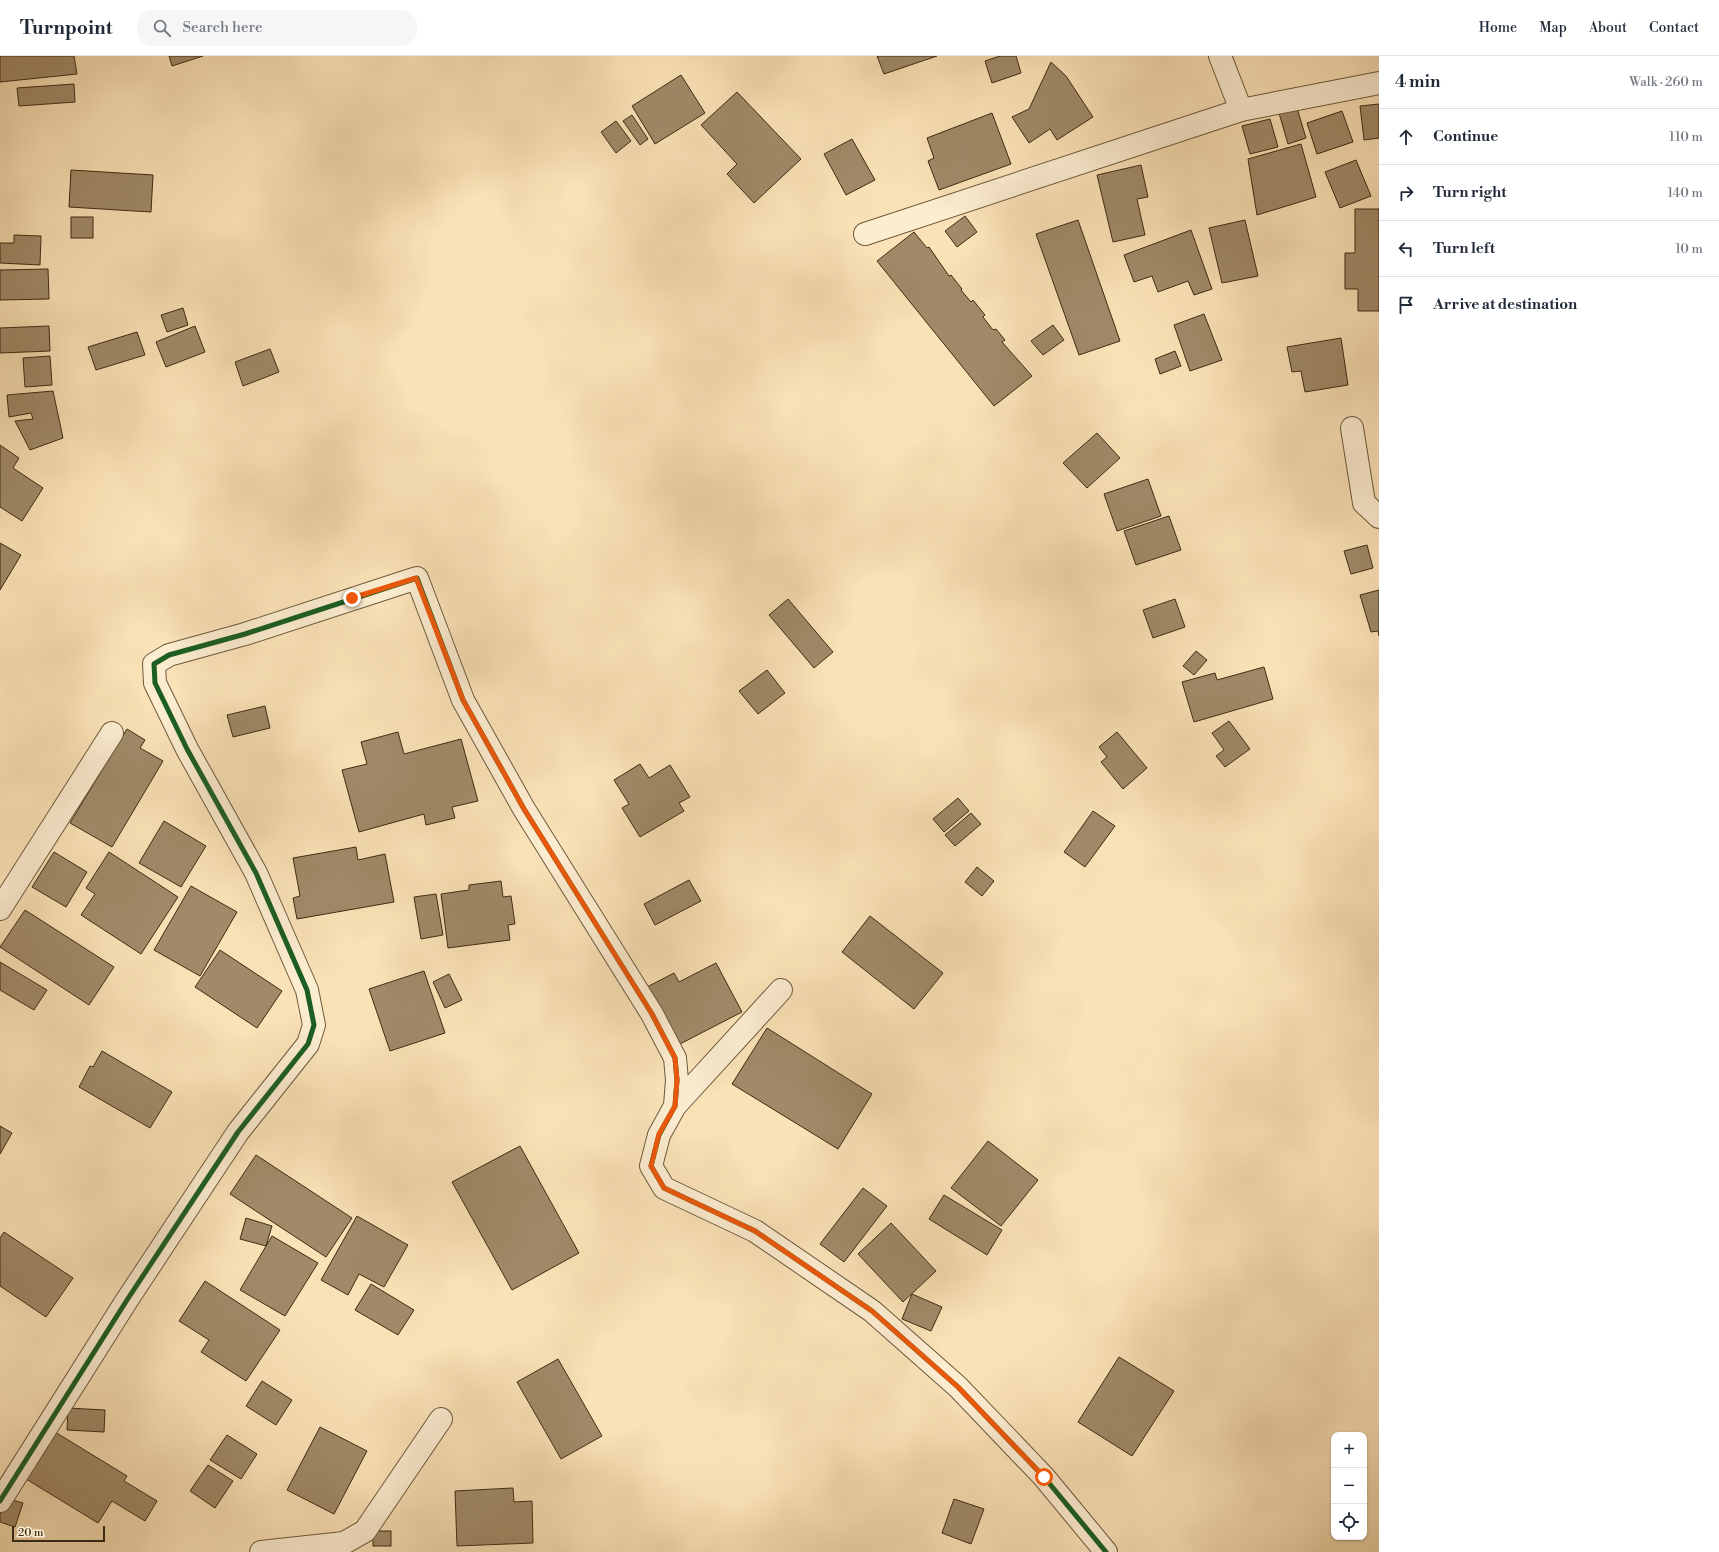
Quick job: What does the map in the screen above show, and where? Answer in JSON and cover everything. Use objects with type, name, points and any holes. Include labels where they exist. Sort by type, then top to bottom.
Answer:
[{"type":"street","points":[[1220,56],[1241,110]]},
{"type":"street","points":[[865,234],[1241,110],[1379,83]]},
{"type":"street","points":[[1352,428],[1364,503],[1379,516]]},
{"type":"street","points":[[0,1501],[127,1300],[234,1138],[308,1044],[314,1025],[307,990],[256,873],[187,749],[155,684],[154,664],[169,655],[245,634],[416,578],[463,700],[524,809],[652,1014],[675,1058],[677,1080],[675,1106]]},
{"type":"street","points":[[0,909],[112,733]]},
{"type":"street","points":[[782,990],[675,1106],[659,1134],[651,1166],[664,1188],[755,1231],[872,1311],[958,1387],[1044,1477],[1106,1552]]},
{"type":"street","points":[[261,1552],[344,1543],[365,1531],[441,1419]]},
{"type":"building","points":[[0,56],[74,56],[77,74],[0,82]]},
{"type":"building","points":[[169,56],[203,56],[172,66]]},
{"type":"building","points":[[877,56],[937,56],[884,74]]},
{"type":"building","points":[[1000,56],[1016,56],[1021,73],[992,83],[985,61]]},
{"type":"building","points":[[1051,62],[1066,76],[1093,117],[1057,140],[1050,129],[1029,143],[1012,117],[1029,109]]},
{"type":"building","points":[[681,75],[705,113],[655,144],[632,106]]},
{"type":"building","points":[[74,84],[75,102],[19,106],[17,88]]},
{"type":"building","points":[[737,92],[801,159],[754,203],[727,174],[737,164],[701,125]]},
{"type":"building","points":[[1379,104],[1379,138],[1364,140],[1360,106]]},
{"type":"building","points":[[1297,108],[1306,138],[1288,144],[1279,113]]},
{"type":"building","points":[[1342,111],[1353,142],[1317,154],[1307,123]]},
{"type":"building","points":[[992,113],[1011,164],[939,190],[928,161],[934,158],[927,138]]},
{"type":"building","points":[[632,115],[648,139],[640,145],[623,121]]},
{"type":"building","points":[[1270,119],[1278,147],[1250,154],[1242,126]]},
{"type":"building","points":[[616,121],[631,141],[616,153],[601,132]]},
{"type":"building","points":[[852,139],[875,180],[846,195],[824,154]]},
{"type":"building","points":[[1301,144],[1316,197],[1257,215],[1248,159]]},
{"type":"building","points":[[1356,160],[1371,196],[1340,208],[1325,172]]},
{"type":"building","points":[[1141,165],[1148,197],[1137,199],[1145,235],[1113,242],[1097,175]]},
{"type":"building","points":[[71,170],[153,175],[151,212],[69,207]]},
{"type":"building","points":[[1355,209],[1379,209],[1379,311],[1358,311],[1358,289],[1345,289],[1345,253],[1355,253]]},
{"type":"building","points":[[965,216],[977,232],[957,247],[945,231]]},
{"type":"building","points":[[71,217],[93,217],[93,238],[71,238]]},
{"type":"building","points":[[1078,220],[1120,341],[1079,355],[1036,234]]},
{"type":"building","points":[[1245,220],[1258,276],[1222,283],[1209,228]]},
{"type":"building","points":[[1191,230],[1212,289],[1194,295],[1188,281],[1158,292],[1152,276],[1134,282],[1124,255]]},
{"type":"building","points":[[914,232],[927,248],[929,247],[949,276],[951,275],[971,302],[973,300],[985,315],[983,317],[993,330],[996,329],[1005,340],[1002,342],[1032,376],[994,406],[877,261]]},
{"type":"building","points":[[14,235],[41,236],[40,265],[0,263],[0,243],[14,243]]},
{"type":"building","points":[[48,269],[49,299],[0,300],[0,270]]},
{"type":"building","points":[[183,308],[188,325],[167,332],[161,315]]},
{"type":"building","points":[[1204,314],[1222,360],[1190,371],[1174,325]]},
{"type":"building","points":[[1053,325],[1064,340],[1043,355],[1031,341]]},
{"type":"building","points":[[49,326],[50,351],[0,353],[0,328]]},
{"type":"building","points":[[195,326],[205,352],[166,367],[156,342]]},
{"type":"building","points":[[137,332],[145,355],[96,370],[88,347]]},
{"type":"building","points":[[1341,338],[1348,385],[1305,392],[1301,371],[1292,372],[1287,347]]},
{"type":"building","points":[[270,349],[279,372],[243,386],[235,362]]},
{"type":"building","points":[[1175,351],[1181,366],[1160,374],[1155,359]]},
{"type":"building","points":[[50,356],[52,385],[25,387],[23,358]]},
{"type":"building","points":[[53,391],[63,438],[30,450],[15,421],[33,419],[31,413],[9,417],[7,395]]},
{"type":"building","points":[[1097,433],[1120,458],[1087,488],[1063,463]]},
{"type":"building","points":[[0,445],[19,458],[13,468],[43,488],[22,521],[0,507]]},
{"type":"building","points":[[1148,479],[1161,516],[1117,531],[1104,494]]},
{"type":"building","points":[[1169,516],[1181,550],[1136,565],[1124,531]]},
{"type":"building","points":[[0,543],[21,555],[0,590]]},
{"type":"building","points":[[1367,545],[1373,568],[1351,574],[1344,551]]},
{"type":"building","points":[[1379,590],[1379,636],[1378,631],[1371,632],[1360,595]]},
{"type":"building","points":[[788,599],[833,652],[814,668],[769,615]]},
{"type":"building","points":[[1175,599],[1185,627],[1153,638],[1143,610]]},
{"type":"building","points":[[1196,651],[1207,660],[1194,675],[1183,666]]},
{"type":"building","points":[[1264,667],[1273,699],[1194,722],[1182,682],[1215,673],[1217,680]]},
{"type":"building","points":[[767,670],[785,693],[758,714],[739,691]]},
{"type":"building","points":[[265,706],[270,728],[233,737],[227,715]]},
{"type":"building","points":[[1229,721],[1250,749],[1225,767],[1216,756],[1224,750],[1212,733]]},
{"type":"building","points":[[127,729],[145,740],[140,748],[163,761],[112,847],[70,823]]},
{"type":"building","points":[[398,732],[404,754],[461,739],[478,801],[452,807],[455,818],[426,825],[424,814],[359,832],[342,770],[367,764],[361,742]]},
{"type":"building","points":[[1117,732],[1147,768],[1123,789],[1101,762],[1107,757],[1099,747]]},
{"type":"building","points":[[640,764],[649,778],[670,765],[690,797],[679,803],[684,811],[640,837],[622,808],[629,804],[614,780]]},
{"type":"building","points":[[958,798],[969,811],[944,832],[933,819]]},
{"type":"building","points":[[1093,811],[1115,826],[1085,867],[1064,852]]},
{"type":"building","points":[[971,813],[981,824],[955,846],[945,835]]},
{"type":"building","points":[[164,821],[206,846],[181,887],[139,863]]},
{"type":"building","points":[[356,847],[358,860],[385,854],[394,902],[297,919],[293,898],[300,896],[293,858]]},
{"type":"building","points":[[54,852],[87,872],[66,907],[32,887]]},
{"type":"building","points":[[109,852],[178,897],[141,954],[81,915],[95,894],[86,888]]},
{"type":"building","points":[[977,867],[994,881],[982,896],[965,882]]},
{"type":"building","points":[[689,880],[701,901],[655,925],[644,904]]},
{"type":"building","points":[[501,881],[503,897],[511,896],[515,924],[508,925],[510,940],[448,948],[441,894],[469,890],[469,885]]},
{"type":"building","points":[[191,886],[237,912],[200,976],[154,950]]},
{"type":"building","points":[[436,894],[443,935],[421,939],[414,897]]},
{"type":"building","points":[[25,910],[114,967],[89,1005],[0,947]]},
{"type":"building","points":[[870,916],[943,973],[914,1009],[842,952]]},
{"type":"building","points":[[220,950],[282,991],[257,1028],[195,987]]},
{"type":"building","points":[[0,962],[47,990],[34,1010],[0,990]]},
{"type":"building","points":[[716,963],[742,1012],[678,1045],[647,987],[674,973],[679,982]]},
{"type":"building","points":[[424,971],[445,1033],[390,1051],[369,989]]},
{"type":"building","points":[[449,974],[462,1000],[445,1008],[433,982]]},
{"type":"building","points":[[767,1028],[872,1094],[838,1149],[732,1084]]},
{"type":"building","points":[[102,1051],[172,1092],[150,1128],[79,1087],[90,1066],[93,1067]]},
{"type":"building","points":[[0,1126],[12,1133],[0,1154]]},
{"type":"building","points":[[988,1141],[1038,1180],[1001,1226],[951,1188]]},
{"type":"building","points":[[520,1146],[579,1253],[512,1290],[452,1182]]},
{"type":"building","points":[[256,1155],[352,1218],[326,1257],[230,1194]]},
{"type":"building","points":[[863,1188],[887,1206],[844,1262],[820,1244]]},
{"type":"building","points":[[944,1195],[1002,1230],[987,1255],[929,1219]]},
{"type":"building","points":[[357,1216],[408,1245],[384,1287],[359,1274],[348,1295],[321,1280]]},
{"type":"building","points":[[246,1218],[272,1226],[266,1246],[240,1239]]},
{"type":"building","points":[[891,1223],[936,1271],[903,1302],[858,1254]]},
{"type":"building","points":[[4,1232],[73,1278],[46,1317],[0,1286],[0,1238]]},
{"type":"building","points":[[272,1236],[318,1263],[285,1316],[240,1290]]},
{"type":"building","points":[[205,1281],[280,1330],[246,1381],[201,1352],[209,1340],[179,1321]]},
{"type":"building","points":[[371,1284],[414,1310],[398,1335],[355,1310]]},
{"type":"building","points":[[912,1294],[942,1307],[931,1331],[902,1319]]},
{"type":"building","points":[[1119,1357],[1174,1391],[1132,1456],[1078,1422]]},
{"type":"building","points":[[558,1359],[602,1436],[561,1459],[517,1382]]},
{"type":"building","points":[[262,1381],[292,1400],[276,1425],[246,1406]]},
{"type":"building","points":[[68,1408],[105,1410],[104,1432],[67,1430]]},
{"type":"building","points":[[320,1427],[367,1451],[334,1514],[287,1490]]},
{"type":"building","points":[[55,1432],[127,1476],[124,1481],[157,1501],[145,1521],[112,1501],[98,1523],[26,1479]]},
{"type":"building","points":[[227,1435],[257,1454],[241,1479],[210,1460]]},
{"type":"building","points":[[208,1465],[233,1481],[215,1508],[190,1491]]},
{"type":"building","points":[[513,1488],[514,1502],[532,1501],[533,1543],[457,1546],[455,1491]]},
{"type":"building","points":[[5,1498],[23,1503],[15,1527],[0,1522],[0,1514]]},
{"type":"building","points":[[954,1499],[984,1509],[971,1544],[942,1533]]},
{"type":"building","points":[[373,1531],[391,1531],[391,1546],[373,1546]]},
{"type":"cycle path","points":[[0,1501],[127,1300],[238,1132],[308,1044],[314,1025],[307,990],[256,873],[187,749],[155,683],[154,664],[169,655],[245,634],[417,578],[463,700],[524,809],[652,1014],[675,1058],[677,1080],[675,1106],[659,1135],[651,1166],[664,1188],[755,1231],[872,1311],[958,1387],[1044,1477],[1106,1552]]},
{"type":"route","points":[[352,598],[416,578],[463,700],[524,809],[652,1014],[675,1058],[677,1080],[675,1106],[659,1134],[651,1166],[664,1188],[755,1231],[872,1311],[958,1387],[1044,1477]]}]
